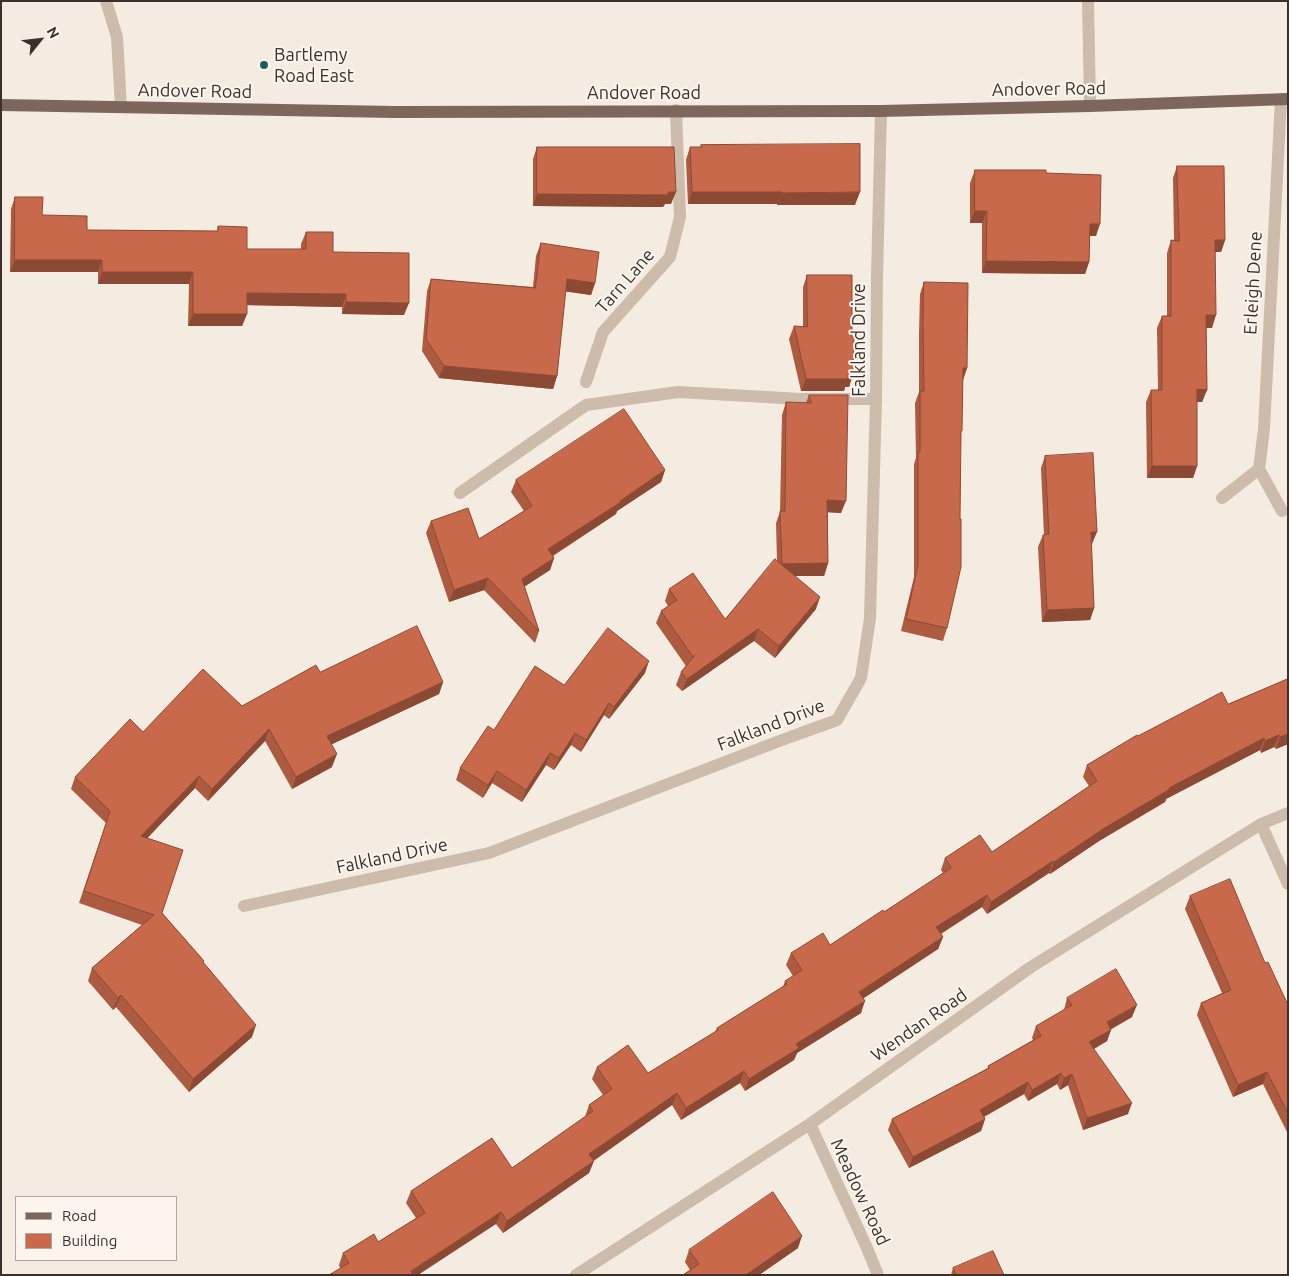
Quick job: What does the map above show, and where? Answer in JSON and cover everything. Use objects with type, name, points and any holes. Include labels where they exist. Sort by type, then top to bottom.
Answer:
[{"type":"main road","name":"Andover Road","points":[[1,105],[394,112],[881,111],[1284,99]]},
{"type":"street","points":[[106,1],[117,37],[121,107]]},
{"type":"street","points":[[1088,1],[1090,106]]},
{"type":"street","name":"Erleigh Dene","points":[[1260,469],[1284,99]]},
{"type":"street","name":"Tarn Lane","points":[[586,382],[603,332],[670,256],[680,217],[676,110]]},
{"type":"street","name":"Falkland Drive","points":[[244,906],[489,853],[837,720],[861,678],[870,618],[881,111]]},
{"type":"street","points":[[460,492],[586,406],[678,392],[801,399],[876,399]]},
{"type":"street","points":[[1222,498],[1260,469],[1282,511]]},
{"type":"street","name":"Wendan Road","points":[[576,1275],[810,1124],[1031,967],[1261,824],[1288,813]]},
{"type":"street","points":[[1261,824],[1288,884]]},
{"type":"street","name":"Meadow Road","points":[[810,1124],[878,1275]]},
{"type":"building","points":[[860,144],[860,192],[692,192],[690,147],[702,147],[701,145]]},
{"type":"building","points":[[537,147],[674,147],[676,192],[668,192],[668,195],[537,194]]},
{"type":"building","points":[[1177,166],[1224,166],[1225,240],[1215,240],[1216,315],[1206,315],[1207,390],[1197,389],[1197,466],[1152,466],[1151,390],[1162,390],[1162,316],[1171,316],[1171,240],[1179,241]]},
{"type":"building","points":[[975,170],[1046,170],[1046,173],[1101,175],[1100,224],[1090,224],[1089,262],[986,261],[987,211],[975,211]]},
{"type":"building","points":[[15,197],[43,197],[42,215],[87,216],[87,230],[218,231],[218,226],[247,227],[247,249],[306,249],[306,232],[333,232],[333,252],[409,253],[409,303],[346,302],[346,294],[247,293],[247,314],[193,314],[193,272],[102,272],[102,260],[15,260]]},
{"type":"building","points":[[541,243],[599,252],[595,283],[567,279],[557,376],[444,366],[426,339],[431,279],[535,288]]},
{"type":"building","points":[[807,275],[852,275],[853,374],[848,374],[848,379],[806,379],[794,326],[807,327]]},
{"type":"building","points":[[924,282],[968,283],[967,368],[963,368],[961,431],[961,567],[947,628],[906,619],[918,565],[918,452],[920,452],[920,391],[924,391]]},
{"type":"building","points":[[809,395],[848,395],[846,501],[827,500],[828,563],[782,564],[780,511],[785,511],[786,402],[811,403]]},
{"type":"building","points":[[624,409],[665,470],[621,502],[548,549],[554,558],[522,579],[539,631],[488,578],[454,590],[431,521],[468,508],[479,539],[532,506],[516,480]]},
{"type":"building","points":[[1093,453],[1097,532],[1091,532],[1094,608],[1047,610],[1043,535],[1049,534],[1045,456]]},
{"type":"building","points":[[775,559],[820,597],[779,646],[758,629],[687,679],[681,672],[695,655],[693,657],[661,611],[677,600],[669,589],[693,573],[725,619]]},
{"type":"building","points":[[417,626],[443,682],[327,736],[337,754],[296,777],[269,729],[212,789],[199,776],[141,836],[183,850],[162,913],[256,1025],[193,1079],[121,995],[118,998],[92,968],[154,915],[84,891],[110,811],[75,777],[130,719],[143,732],[203,669],[242,706],[316,665],[320,672]]},
{"type":"building","points":[[608,628],[649,661],[614,707],[609,703],[586,740],[575,733],[559,758],[550,753],[526,790],[497,771],[488,785],[460,768],[488,726],[494,730],[535,666],[564,685]]},
{"type":"building","points":[[1288,679],[1288,734],[1280,737],[1279,735],[1265,741],[1264,738],[1169,788],[991,902],[987,895],[936,927],[943,937],[859,992],[865,1001],[796,1044],[799,1048],[749,1079],[744,1071],[686,1108],[677,1093],[589,1154],[594,1161],[507,1221],[501,1212],[411,1271],[413,1275],[329,1275],[349,1263],[343,1253],[374,1234],[378,1242],[425,1213],[411,1191],[492,1138],[512,1168],[593,1111],[589,1105],[612,1089],[597,1067],[628,1045],[648,1073],[718,1030],[717,1028],[787,984],[785,981],[802,970],[791,953],[823,933],[830,945],[951,868],[945,858],[980,835],[992,852],[1097,781],[1087,765],[1137,735],[1222,692],[1228,704]]},
{"type":"building","points":[[1230,879],[1265,963],[1268,962],[1288,1005],[1288,1113],[1267,1072],[1238,1085],[1201,1003],[1231,990],[1190,896]]},
{"type":"building","points":[[1116,969],[1137,1005],[1107,1022],[1111,1030],[1089,1042],[1132,1103],[1087,1118],[1072,1074],[1064,1078],[1061,1073],[1032,1090],[1028,1082],[980,1110],[985,1119],[913,1157],[892,1119],[989,1068],[988,1066],[1041,1036],[1036,1026],[1072,1005],[1067,998]]},
{"type":"building","points":[[773,1192],[802,1236],[746,1275],[683,1275],[699,1264],[689,1250]]},
{"type":"building","points":[[993,1251],[1004,1275],[956,1275],[953,1268]]},
{"type":"place","name":"Bartlemy Road East","points":[[264,65]]}]
